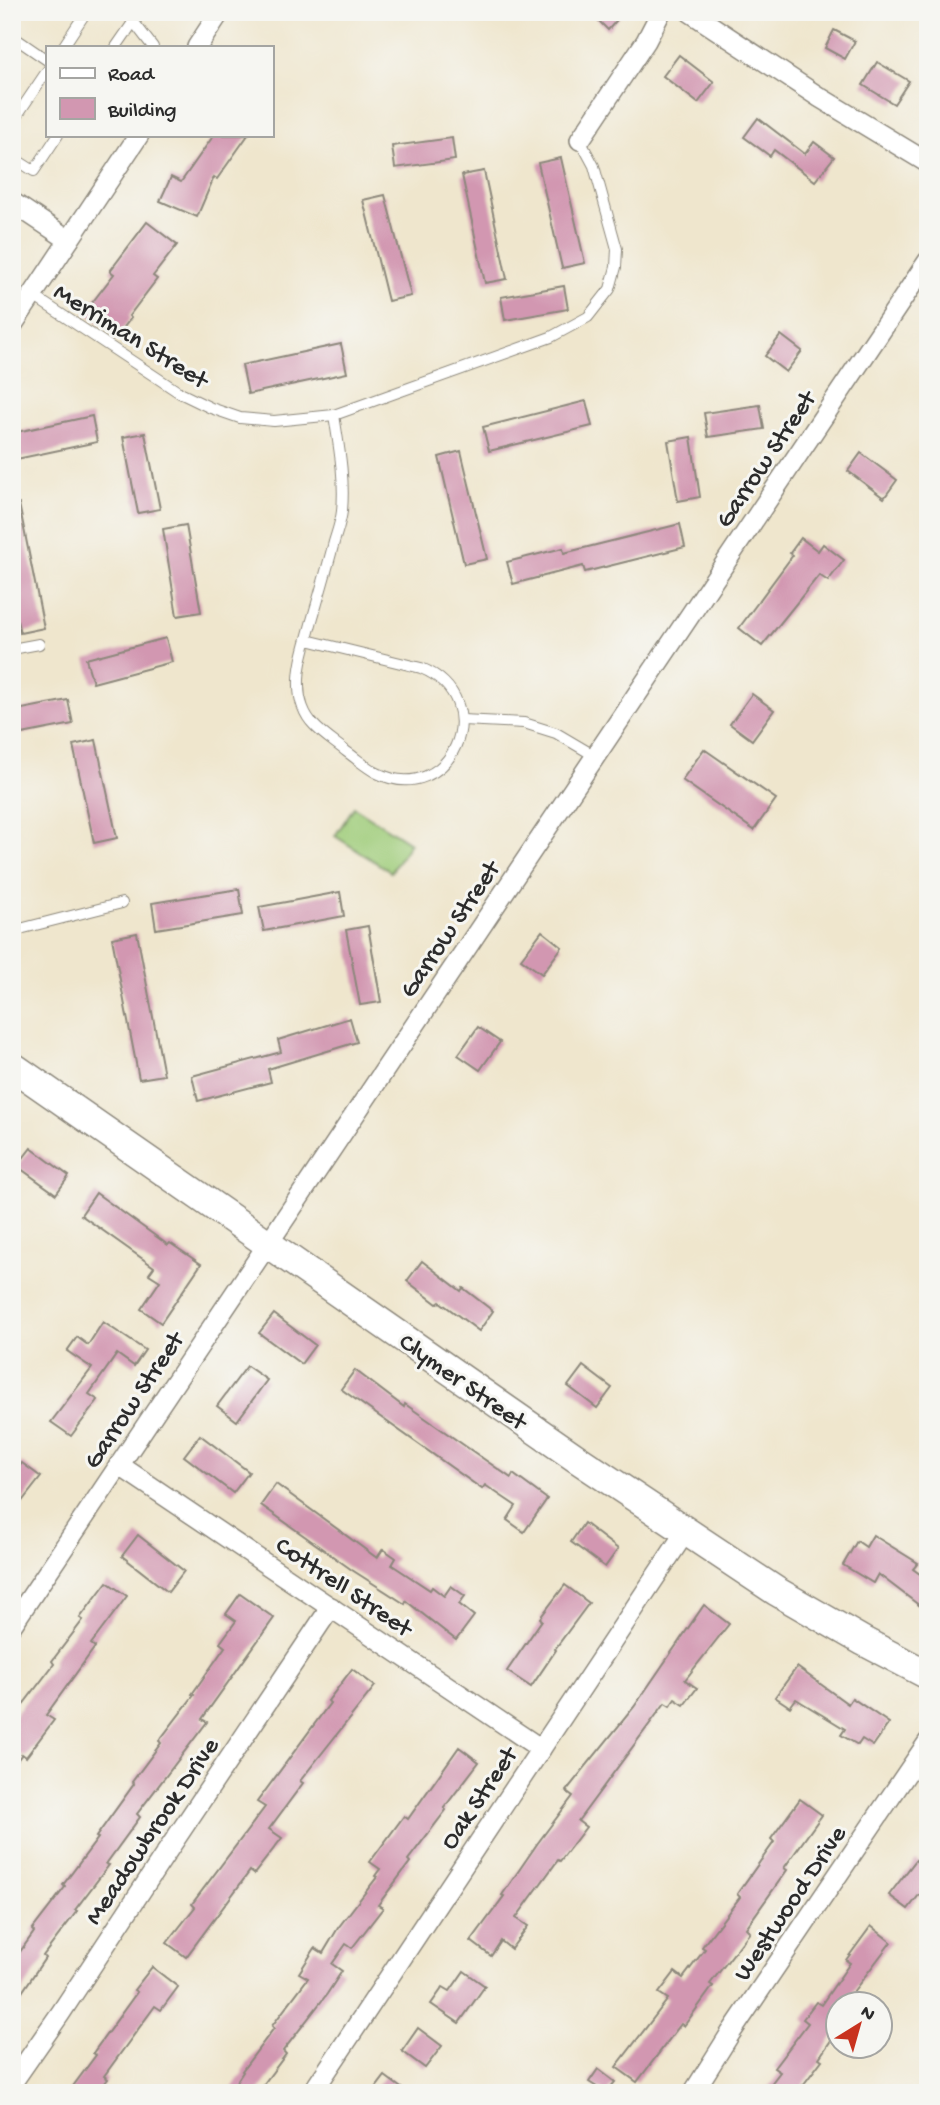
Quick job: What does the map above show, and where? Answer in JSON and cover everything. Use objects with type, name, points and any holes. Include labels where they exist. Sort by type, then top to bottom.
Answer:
[{"type":"street","points":[[198,46],[220,12]]},
{"type":"street","points":[[580,140],[646,41],[661,12]]},
{"type":"street","points":[[690,12],[819,97],[928,163]]},
{"type":"street","points":[[12,326],[138,136]]},
{"type":"street","points":[[12,202],[69,240]]},
{"type":"street","name":"Garrow Street","points":[[12,1625],[928,261]]},
{"type":"street","name":"Clymer Street","points":[[12,1066],[685,1531],[811,1612],[928,1675]]},
{"type":"street","name":"Cottrell Street","points":[[120,1465],[541,1749]]},
{"type":"street","name":"Oak Street","points":[[312,2093],[685,1531]]},
{"type":"street","name":"Meadowbrook Drive","points":[[12,2083],[331,1607]]},
{"type":"street","name":"Westwood Drive","points":[[693,2093],[928,1742]]},
{"type":"lane","points":[[64,46],[86,12]]},
{"type":"lane","points":[[126,12],[152,46]]},
{"type":"lane","points":[[118,46],[134,21]]},
{"type":"lane","points":[[12,36],[46,59]]},
{"type":"lane","points":[[12,123],[46,72]]},
{"type":"lane","points":[[12,157],[34,172],[57,136]]},
{"type":"lane","name":"Merriman Street","points":[[32,295],[180,393],[211,408],[240,418],[274,421],[334,415],[551,337],[588,317],[610,289],[616,267],[617,248],[594,166],[580,140]]},
{"type":"lane","points":[[307,640],[421,668],[447,685],[458,704],[462,720],[461,733],[444,765],[434,774],[420,780],[378,774],[313,725],[301,702],[299,684],[307,640],[342,513],[342,473],[334,415]]},
{"type":"lane","points":[[12,649],[39,644]]},
{"type":"lane","points":[[462,720],[524,723],[556,733],[596,756]]},
{"type":"lane","points":[[12,931],[122,904]]},
{"type":"green space","points":[[354,807],[410,843],[391,872],[335,836]]},
{"type":"building","points":[[590,12],[624,12],[608,30]]},
{"type":"building","points":[[834,30],[855,41],[845,59],[825,48]]},
{"type":"building","points":[[679,55],[714,82],[698,103],[663,76]]},
{"type":"building","points":[[877,62],[909,81],[894,104],[863,85]]},
{"type":"building","points":[[758,118],[805,154],[814,142],[834,157],[815,181],[774,150],[770,156],[744,137]]},
{"type":"building","points":[[213,136],[247,136],[217,179],[214,177],[197,217],[160,201],[171,177],[181,182]]},
{"type":"building","points":[[452,138],[455,160],[395,168],[392,146]]},
{"type":"building","points":[[561,158],[585,263],[562,268],[538,163]]},
{"type":"building","points":[[484,171],[507,279],[485,283],[462,175]]},
{"type":"building","points":[[385,195],[411,296],[388,301],[363,200]]},
{"type":"building","points":[[147,222],[177,245],[153,276],[157,279],[117,336],[85,312],[114,274],[110,271]]},
{"type":"building","points":[[564,286],[568,309],[505,320],[501,297]]},
{"type":"building","points":[[781,335],[802,351],[786,372],[765,356]]},
{"type":"building","points":[[341,344],[347,373],[248,394],[242,365]]},
{"type":"building","points":[[586,401],[592,426],[489,451],[483,427]]},
{"type":"building","points":[[760,405],[764,429],[708,437],[704,413]]},
{"type":"building","points":[[92,416],[97,442],[12,460],[12,433]]},
{"type":"building","points":[[145,433],[160,509],[138,513],[123,437]]},
{"type":"building","points":[[691,437],[700,497],[678,501],[668,441]]},
{"type":"building","points":[[461,451],[487,559],[464,564],[439,457]]},
{"type":"building","points":[[861,453],[897,480],[884,498],[848,471]]},
{"type":"building","points":[[19,504],[44,628],[20,633],[12,598],[12,505]]},
{"type":"building","points":[[680,524],[685,547],[585,572],[583,566],[513,584],[507,562],[563,548],[564,553]]},
{"type":"building","points":[[186,525],[201,612],[177,616],[163,529]]},
{"type":"building","points":[[801,538],[818,551],[823,544],[844,560],[828,581],[819,575],[762,646],[739,628],[793,555],[790,553]]},
{"type":"building","points":[[166,638],[172,662],[93,683],[86,659]]},
{"type":"building","points":[[752,694],[774,710],[752,740],[730,724]]},
{"type":"building","points":[[68,700],[73,724],[12,736],[12,711]]},
{"type":"building","points":[[96,740],[117,838],[94,843],[73,745]]},
{"type":"building","points":[[704,749],[776,799],[754,830],[682,780]]},
{"type":"building","points":[[239,889],[243,915],[156,929],[152,903]]},
{"type":"building","points":[[340,892],[344,916],[264,931],[259,907]]},
{"type":"building","points":[[368,926],[381,1002],[360,1005],[346,930]]},
{"type":"building","points":[[542,931],[562,947],[542,974],[521,959]]},
{"type":"building","points":[[137,933],[164,1075],[139,1079],[112,938]]},
{"type":"building","points":[[350,1018],[357,1042],[268,1069],[271,1082],[198,1101],[192,1076],[281,1052],[278,1040]]},
{"type":"building","points":[[478,1027],[500,1042],[480,1070],[458,1055]]},
{"type":"building","points":[[31,1148],[69,1176],[56,1194],[17,1166]]},
{"type":"building","points":[[96,1193],[168,1245],[170,1243],[201,1264],[161,1323],[141,1309],[160,1281],[149,1274],[154,1267],[81,1215]]},
{"type":"building","points":[[422,1261],[493,1311],[479,1331],[407,1281]]},
{"type":"building","points":[[274,1314],[315,1345],[301,1364],[259,1333]]},
{"type":"building","points":[[103,1322],[145,1350],[134,1366],[117,1354],[89,1394],[98,1400],[71,1436],[51,1422],[92,1368],[67,1351],[77,1337],[88,1345]]},
{"type":"building","points":[[247,1366],[267,1380],[237,1421],[217,1406]]},
{"type":"building","points":[[583,1366],[612,1388],[597,1408],[568,1386]]},
{"type":"building","points":[[355,1370],[404,1407],[405,1404],[511,1478],[513,1474],[547,1499],[524,1532],[507,1520],[516,1506],[485,1485],[482,1489],[341,1389]]},
{"type":"building","points":[[200,1435],[249,1472],[233,1493],[184,1456]]},
{"type":"building","points":[[22,1463],[41,1477],[12,1514],[12,1476]]},
{"type":"building","points":[[276,1484],[377,1558],[383,1549],[396,1558],[392,1565],[430,1590],[432,1587],[444,1596],[451,1586],[465,1596],[459,1604],[474,1616],[456,1640],[406,1601],[405,1604],[352,1570],[261,1505]]},
{"type":"building","points":[[584,1523],[618,1549],[605,1567],[571,1542]]},
{"type":"building","points":[[138,1535],[184,1571],[168,1592],[122,1556]]},
{"type":"building","points":[[873,1535],[918,1563],[913,1569],[928,1580],[928,1612],[878,1574],[873,1583],[843,1565],[857,1541],[866,1547]]},
{"type":"building","points":[[107,1582],[127,1596],[91,1644],[95,1647],[46,1715],[54,1720],[26,1757],[22,1754],[12,1767],[12,1719],[54,1664],[52,1661]]},
{"type":"building","points":[[565,1585],[589,1603],[531,1687],[507,1671],[542,1620],[540,1618]]},
{"type":"building","points":[[240,1594],[274,1618],[202,1719],[207,1722],[137,1814],[140,1817],[106,1864],[109,1865],[43,1956],[45,1958],[12,2007],[12,1963],[134,1784],[132,1782],[161,1743],[159,1741],[194,1695],[192,1694],[225,1647],[220,1643],[236,1621],[226,1614]]},
{"type":"building","points":[[704,1605],[729,1624],[685,1680],[697,1688],[684,1705],[675,1699],[670,1706],[665,1703],[578,1821],[586,1827],[516,1918],[528,1926],[511,1949],[501,1941],[491,1956],[471,1941],[573,1796],[566,1791],[634,1707]]},
{"type":"building","points":[[797,1667],[848,1704],[852,1698],[889,1723],[873,1746],[862,1739],[858,1745],[841,1735],[845,1729],[796,1699],[790,1707],[775,1697]]},
{"type":"building","points":[[352,1669],[375,1686],[300,1781],[303,1783],[269,1829],[282,1838],[254,1874],[250,1871],[186,1957],[167,1943],[195,1907],[192,1904],[265,1807],[257,1802]]},
{"type":"building","points":[[459,1747],[479,1762],[378,1905],[383,1908],[352,1948],[346,1944],[332,1964],[342,1971],[327,1994],[283,2051],[286,2054],[257,2093],[229,2093],[274,2028],[272,2026],[308,1978],[299,1973],[315,1948],[323,1953],[338,1928],[377,1877],[375,1876],[380,1869],[370,1862],[404,1816],[408,1819]]},
{"type":"building","points":[[800,1799],[822,1815],[746,1928],[750,1932],[710,1984],[713,1986],[637,2082],[616,2067],[668,1999],[659,1993],[675,1972],[683,1978],[705,1949],[702,1947],[740,1897],[737,1894]]},
{"type":"building","points":[[916,1860],[928,1869],[928,1901],[919,1895],[908,1909],[889,1895]]},
{"type":"building","points":[[871,1926],[891,1942],[855,1990],[831,1990],[850,1963],[846,1960]]},
{"type":"building","points":[[152,1967],[178,1987],[161,2010],[155,2006],[104,2076],[108,2079],[97,2093],[68,2093],[137,1992],[134,1990]]},
{"type":"building","points":[[464,1971],[485,1986],[459,2023],[431,2004],[443,1987],[450,1991]]},
{"type":"building","points":[[824,2001],[824,2051],[819,2058],[822,2060],[797,2093],[764,2093],[780,2072],[774,2068],[808,2023],[803,2019],[816,2002],[821,2005]]},
{"type":"building","points":[[418,2028],[442,2046],[425,2068],[402,2051]]},
{"type":"building","points":[[598,2069],[615,2082],[606,2093],[589,2082]]},
{"type":"building","points":[[385,2076],[408,2093],[372,2093]]}]
